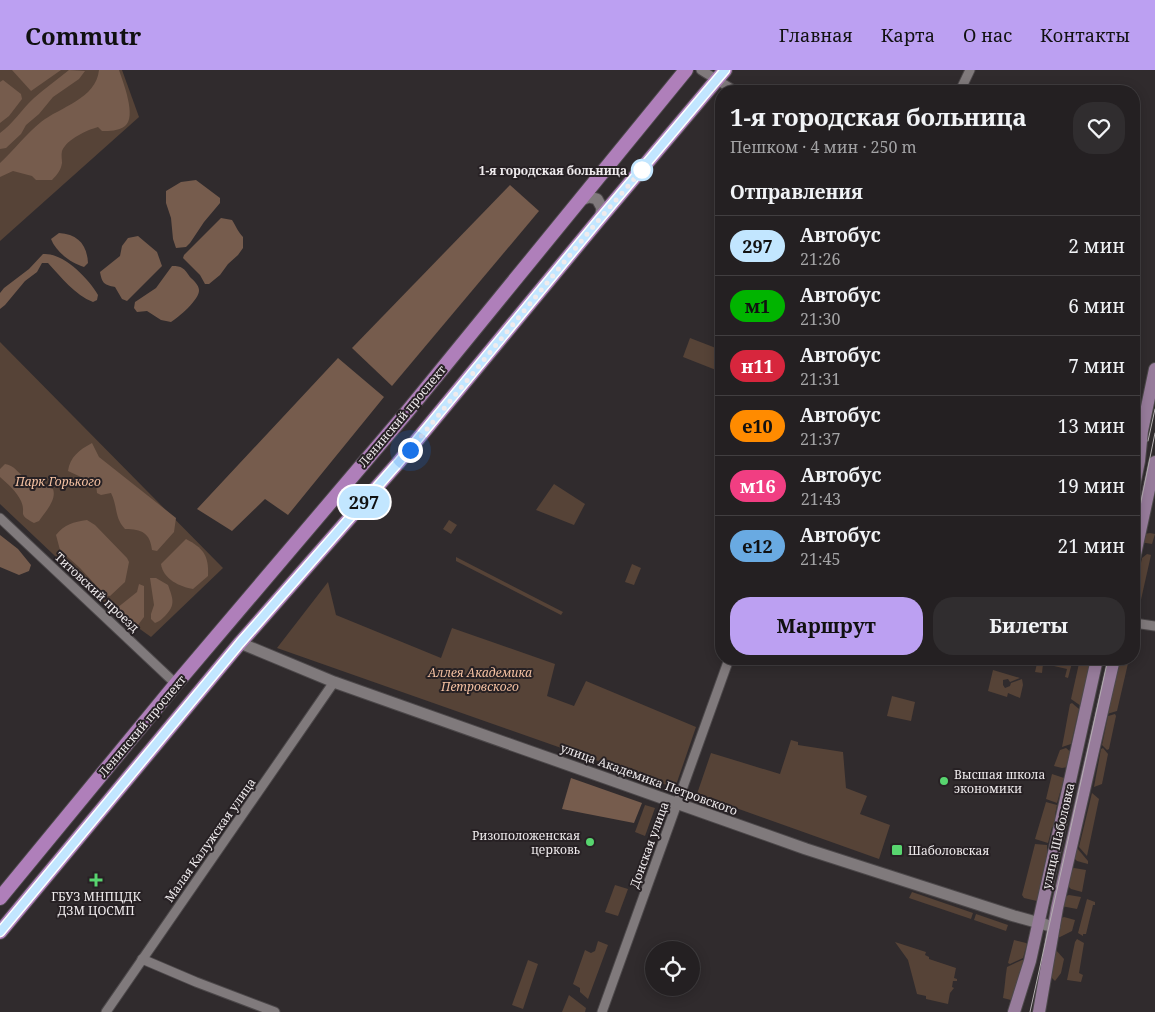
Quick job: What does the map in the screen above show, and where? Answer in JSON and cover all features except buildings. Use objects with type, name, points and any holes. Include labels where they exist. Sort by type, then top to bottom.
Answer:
[{"type":"main road","name":"Ленинский проспект","points":[[0,898],[176,684],[407,412],[686,70]]},
{"type":"main road","name":"Ленинский проспект","points":[[0,932],[240,643],[398,463],[721,75]]},
{"type":"main road","points":[[1140,451],[1142,431],[1155,368]]},
{"type":"main road","points":[[1140,531],[1155,462]]},
{"type":"main road","name":"улица Шаболовка","points":[[1014,1012],[1039,923],[1097,665]]},
{"type":"main road","name":"улица Шаболовка","points":[[1038,1012],[1059,899],[1113,665]]},
{"type":"street","points":[[701,70],[721,75],[730,85]]},
{"type":"street","points":[[963,85],[970,70]]},
{"type":"street","points":[[578,201],[589,197],[597,200],[602,208],[600,219]]},
{"type":"street","name":"Титовский проезд","points":[[0,518],[176,684]]},
{"type":"street","points":[[1140,624],[1155,626]]},
{"type":"street","name":"улица Академика Петровского","points":[[240,643],[334,682],[677,804],[806,849],[1054,927]]},
{"type":"street","name":"Донская улица","points":[[602,1012],[727,665]]},
{"type":"street","name":"Малая Калужская улица","points":[[106,1012],[334,682]]},
{"type":"street","points":[[142,959],[275,1012]]},
{"type":"green space","points":[[0,70],[122,70],[139,117],[0,241]]},
{"type":"green space","points":[[690,338],[715,348],[715,370],[683,357]]},
{"type":"green space","name":"Парк Горького","points":[[0,342],[223,568],[151,637],[108,606],[0,504]]},
{"type":"green space","points":[[554,484],[585,504],[574,525],[536,510]]},
{"type":"green space","points":[[449,520],[457,525],[451,534],[443,529]]},
{"type":"green space","points":[[1145,534],[1155,534],[1152,544],[1140,542]]},
{"type":"green space","points":[[1147,554],[1151,555],[1140,604],[1140,568],[1142,558]]},
{"type":"green space","points":[[456,557],[563,612],[561,615],[456,561]]},
{"type":"green space","points":[[632,564],[641,568],[634,585],[625,582]]},
{"type":"green space","name":"Аллея Академика Петровского","points":[[328,582],[336,615],[441,658],[452,628],[555,664],[547,696],[574,706],[586,681],[696,727],[675,788],[277,648]]},
{"type":"green space","points":[[1037,665],[1043,665],[1042,673],[1035,672]]},
{"type":"green space","points":[[1071,665],[1068,678],[1065,677],[1067,669],[1054,666]]},
{"type":"green space","points":[[1079,665],[1091,665],[1081,706],[1071,699]]},
{"type":"green space","points":[[1118,665],[1128,665],[1117,711],[1107,714]]},
{"type":"green space","points":[[993,670],[1020,678],[1010,682],[1008,679],[1003,680],[1005,688],[1010,686],[1011,683],[1022,679],[1023,685],[1020,698],[1008,693],[1007,697],[988,691]]},
{"type":"green space","points":[[892,696],[915,702],[911,721],[887,716]]},
{"type":"green space","points":[[1072,703],[1079,709],[1071,744],[1062,747],[1070,704]]},
{"type":"green space","points":[[1115,714],[1109,749],[1107,750],[1102,745],[1108,716]]},
{"type":"green space","points":[[791,740],[798,742],[798,745],[843,752],[846,788],[867,796],[860,814],[890,825],[879,859],[697,794],[711,753],[780,774]]},
{"type":"green space","points":[[1066,748],[1073,754],[1068,767],[1054,766],[1060,750]]},
{"type":"green space","points":[[1103,748],[1108,754],[1102,784],[1094,787],[1101,749]]},
{"type":"green space","points":[[1052,774],[1064,778],[1066,788],[1061,789],[1057,803],[1046,799]]},
{"type":"green space","points":[[1092,793],[1099,799],[1087,856],[1079,847]]},
{"type":"green space","points":[[1046,802],[1057,805],[1055,815],[1059,818],[1057,826],[1052,827],[1048,843],[1035,839]]},
{"type":"green space","points":[[645,805],[655,808],[645,836],[635,832]]},
{"type":"green space","points":[[1035,844],[1047,845],[1047,853],[1051,857],[1041,902],[1024,898],[1022,895]]},
{"type":"green space","points":[[1077,848],[1088,861],[1088,864],[1077,861],[1073,857]]},
{"type":"green space","points":[[1071,869],[1086,870],[1082,892],[1071,889],[1068,886]]},
{"type":"green space","points":[[615,885],[628,889],[618,916],[605,912]]},
{"type":"green space","points":[[912,892],[973,913],[971,919],[909,898]]},
{"type":"green space","points":[[1066,896],[1081,897],[1077,909],[1061,906]]},
{"type":"green space","points":[[1087,899],[1095,902],[1095,905],[1093,905],[1086,934],[1083,934],[1083,936],[1078,933]]},
{"type":"green space","points":[[976,914],[1008,925],[1006,931],[974,920]]},
{"type":"green space","points":[[1064,917],[1075,920],[1072,931],[1058,938],[1059,919]]},
{"type":"green space","points":[[1077,939],[1084,943],[1079,973],[1083,975],[1081,982],[1067,980]]},
{"type":"green space","points":[[1014,940],[1027,944],[1023,958],[1010,964],[1008,963]]},
{"type":"green space","points":[[598,941],[608,945],[588,999],[580,992],[580,988],[573,984],[585,950],[591,953],[595,951]]},
{"type":"green space","points":[[895,942],[926,952],[925,955],[929,959],[956,968],[954,978],[957,981],[953,981],[952,987],[954,988],[950,993],[948,1004],[926,999],[926,996],[917,994],[908,960]]},
{"type":"green space","points":[[1055,949],[1064,959],[1061,973],[1055,981],[1051,977]]},
{"type":"green space","points":[[528,960],[538,964],[523,1009],[512,1005]]},
{"type":"green space","points":[[1024,960],[1015,1001],[1003,998],[1007,967]]},
{"type":"green space","points":[[569,995],[586,1008],[585,1012],[562,1012]]},
{"type":"shaded area","points":[[12,70],[61,70],[31,91]]},
{"type":"shaded area","points":[[69,70],[85,71],[79,79],[53,97],[39,114],[26,125],[21,134],[6,148],[0,149],[0,133],[34,98]]},
{"type":"shaded area","points":[[99,70],[119,70],[126,91],[130,115],[125,126],[117,130],[108,131],[102,131],[98,127],[73,139],[62,151],[61,168],[52,180],[36,180],[32,176],[13,171],[0,177],[0,163],[41,122],[84,95],[96,80]]},
{"type":"shaded area","points":[[3,80],[21,94],[22,99],[9,116],[0,123],[0,82]]},
{"type":"shaded area","points":[[196,180],[220,198],[220,203],[190,243],[186,247],[176,248],[171,218],[166,203],[166,191],[181,182]]},
{"type":"shaded area","points":[[510,185],[539,211],[392,386],[352,348]]},
{"type":"shaded area","points":[[221,218],[232,220],[243,237],[243,248],[220,275],[209,284],[205,284],[200,275],[183,258]]},
{"type":"shaded area","points":[[59,233],[76,238],[83,246],[88,263],[84,267],[69,260],[53,244],[51,239]]},
{"type":"shaded area","points":[[138,236],[157,252],[162,266],[127,301],[122,299],[115,287],[104,283],[100,272],[120,256],[122,246],[128,238]]},
{"type":"shaded area","points":[[43,254],[59,257],[75,268],[94,289],[98,295],[97,300],[93,302],[80,295],[48,263],[42,263],[37,272],[25,281],[0,309],[0,293],[29,269]]},
{"type":"shaded area","points":[[172,266],[182,268],[196,283],[199,290],[196,298],[171,322],[161,320],[147,311],[137,312],[134,308],[135,302],[156,288]]},
{"type":"shaded area","points":[[338,358],[384,397],[288,515],[265,499],[232,531],[197,509]]},
{"type":"shaded area","points":[[92,443],[99,457],[176,518],[174,532],[157,551],[152,550],[151,544],[144,533],[125,529],[119,520],[111,493],[101,495],[97,493],[96,484],[68,471],[76,454]]},
{"type":"shaded area","points":[[5,464],[28,480],[53,489],[52,502],[39,521],[34,523],[25,518],[23,505],[19,498],[12,488],[0,477],[0,469]]},
{"type":"shaded area","points":[[87,520],[95,525],[129,562],[125,582],[110,596],[105,595],[60,550],[56,535],[59,531],[70,524]]},
{"type":"shaded area","points":[[0,535],[18,549],[31,565],[29,571],[19,575],[0,567]]},
{"type":"shaded area","points":[[186,539],[204,553],[208,569],[208,576],[193,589],[169,578],[162,569],[161,564]]},
{"type":"shaded area","points":[[150,578],[156,578],[168,585],[172,598],[171,608],[162,619],[155,623],[151,619],[154,605]]},
{"type":"shaded area","points":[[139,584],[144,586],[144,617],[138,625],[127,626],[117,613],[117,608],[137,592]]},
{"type":"shaded area","points":[[571,778],[642,803],[634,823],[562,809]]},
{"type":"tram line","points":[[1148,441],[1155,409]]},
{"type":"tram line","points":[[1140,507],[1155,433]]},
{"type":"tram line","points":[[1030,1012],[1107,665]]},
{"type":"bus line","name":"297","points":[[0,932],[240,643],[445,408],[597,222],[725,70]]},
{"type":"place","name":"1-я городская больница","points":[[642,170]]},
{"type":"place","name":"Высшая школа экономики","points":[[944,781]]},
{"type":"place","name":"Ризоположенская церковь","points":[[590,842]]},
{"type":"place","name":"Шаболовская","points":[[897,850]]},
{"type":"place","name":"ГБУЗ МНПЦДК ДЗМ ЦОСМП","points":[[96,880]]},
{"type":"route","points":[[410,450],[642,170]]}]
